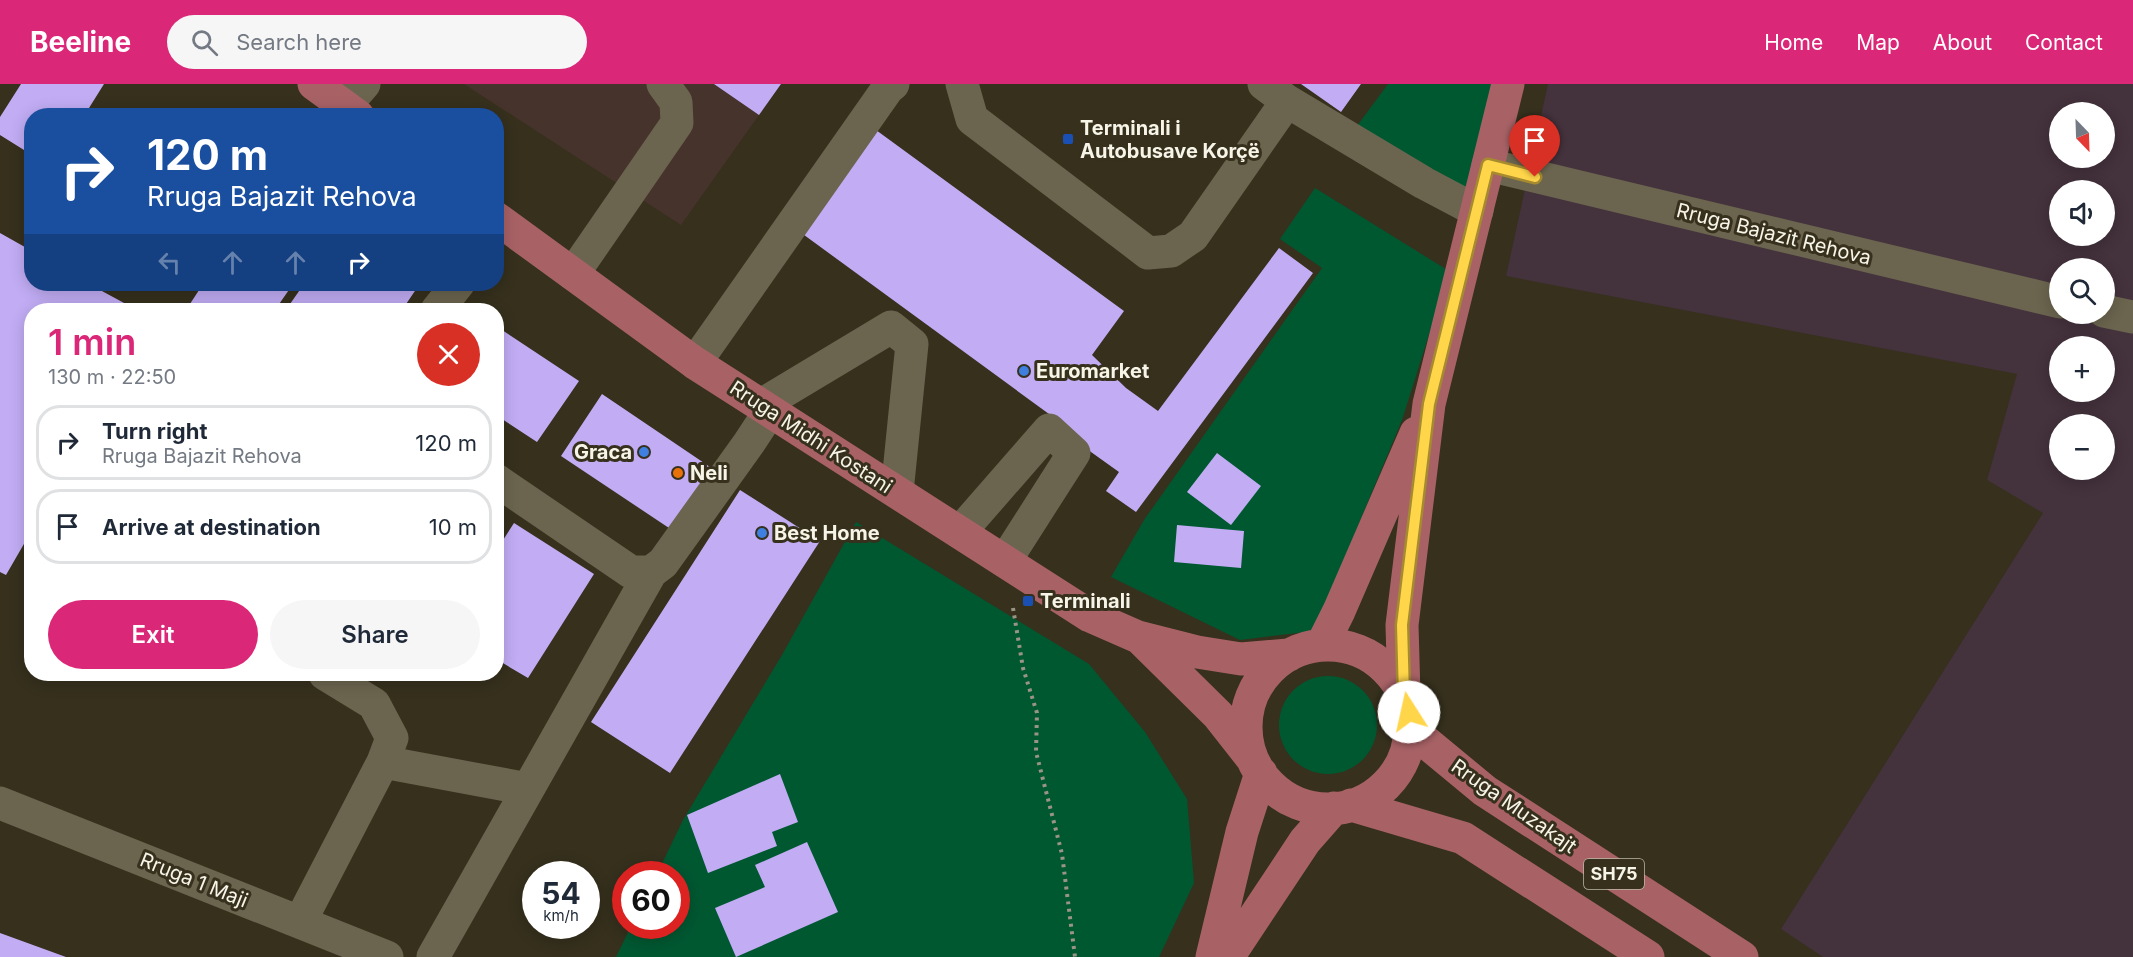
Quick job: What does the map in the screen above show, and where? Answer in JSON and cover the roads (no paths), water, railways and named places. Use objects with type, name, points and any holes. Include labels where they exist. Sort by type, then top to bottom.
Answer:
[{"type":"main road","points":[[314,84],[355,102]]},
{"type":"main road","points":[[1404,695],[1402,625],[1429,404],[1508,84]]},
{"type":"main road","name":"Rruga Midhi Kostani","points":[[504,227],[695,363],[1090,616],[1138,637],[1197,652],[1241,659],[1289,655]]},
{"type":"main road","points":[[1322,645],[1429,404]]},
{"type":"main road","name":"Rruga Midhi Kostani","points":[[1138,637],[1218,715],[1256,766]]},
{"type":"main road","points":[[1212,957],[1256,766],[1248,742],[1246,724],[1248,708],[1254,692],[1263,677],[1289,655],[1322,645],[1356,650],[1371,657],[1385,668],[1396,680],[1404,695],[1409,712],[1410,729],[1405,754],[1393,777],[1381,789],[1367,798],[1343,807],[1305,841],[1228,957]]},
{"type":"main road","name":"Rruga Muzakajt","points":[[1410,729],[1485,791],[1742,957]]},
{"type":"main road","name":"SH75","points":[[1256,766],[1272,786],[1285,797],[1300,804],[1317,808],[1343,807],[1463,838],[1648,957]]},
{"type":"street","points":[[573,274],[677,123],[676,102],[663,84]]},
{"type":"street","points":[[695,363],[893,84]]},
{"type":"street","points":[[962,84],[972,119],[1148,253],[1172,251],[1193,236],[1276,93],[1424,183],[1478,211]]},
{"type":"street","name":"Rruga Bajazit Rehova","points":[[1488,165],[2049,299]]},
{"type":"street","points":[[443,303],[452,291]]},
{"type":"street","points":[[2115,313],[2133,317]]},
{"type":"street","points":[[433,957],[651,572],[663,563],[749,443],[765,408],[891,327],[912,344],[897,492]]},
{"type":"street","points":[[960,532],[1049,430],[1074,453],[1005,561]]},
{"type":"street","points":[[504,485],[631,572],[651,572]]},
{"type":"street","points":[[300,922],[383,762],[392,738],[374,704],[336,681]]},
{"type":"street","points":[[383,762],[528,789]]},
{"type":"street","name":"Rruga 1 Maji","points":[[0,803],[381,956]]},
{"type":"place","name":"Terminali i Autobusave Korçë","points":[[1068,139]]},
{"type":"place","name":"Euromarket","points":[[1024,371]]},
{"type":"place","name":"Graca","points":[[644,452]]},
{"type":"place","name":"Neli","points":[[678,473]]},
{"type":"place","name":"Best Home","points":[[762,533]]},
{"type":"place","name":"Terminali","points":[[1028,601]]}]
